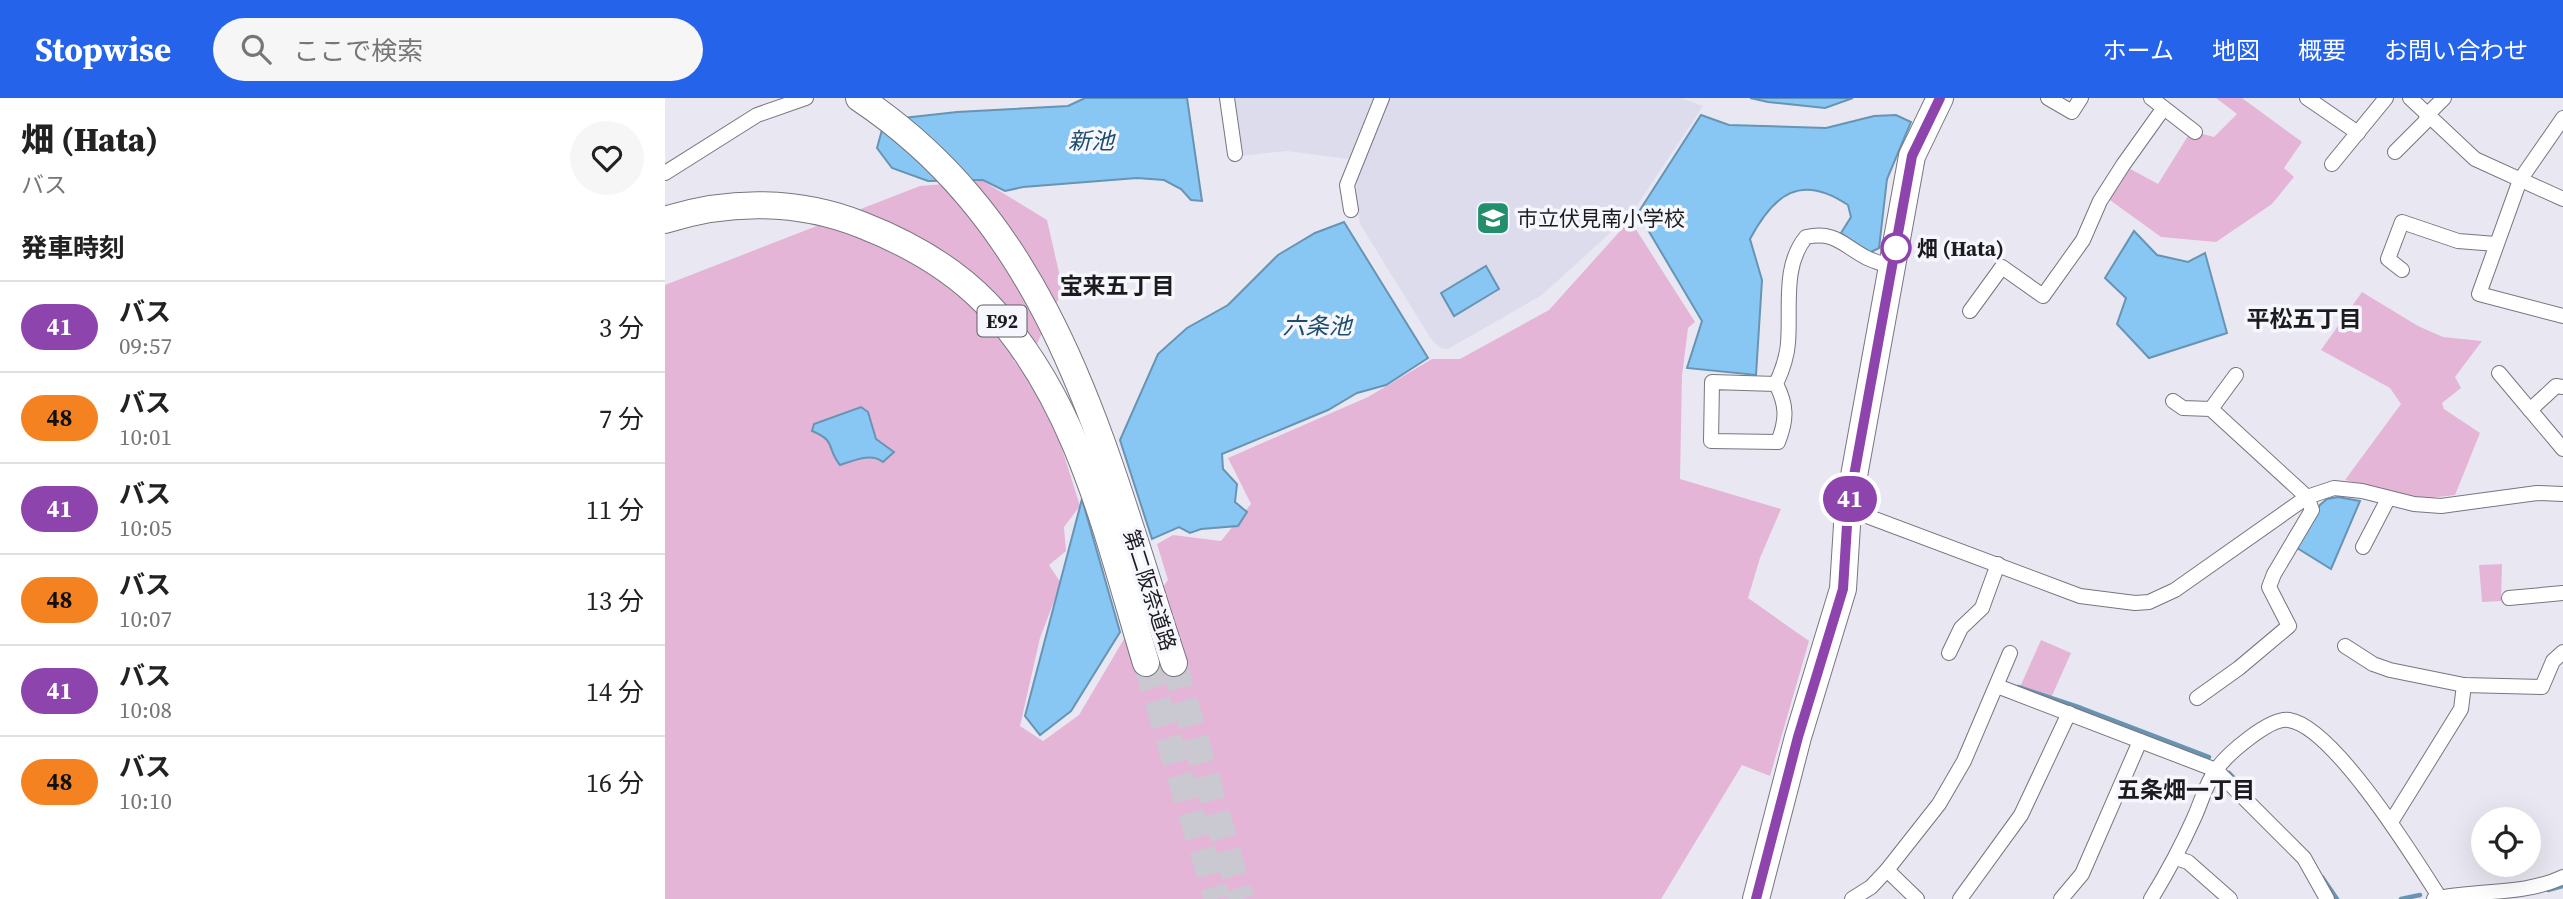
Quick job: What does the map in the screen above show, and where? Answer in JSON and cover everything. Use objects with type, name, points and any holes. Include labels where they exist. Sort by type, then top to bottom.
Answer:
[{"type":"highway","points":[[1756,899],[1798,737],[1843,589],[1848,509],[1912,156],[1940,98]]},
{"type":"highway","name":"第二阪奈道路","points":[[862,100],[953,175],[985,214],[1045,306],[1090,410],[1174,663]]},
{"type":"highway","name":"E92","points":[[665,220],[696,212],[746,205],[784,206],[823,212],[889,236],[916,250],[975,293],[1020,344],[1054,400],[1070,433],[1104,525],[1146,663]]},
{"type":"street","points":[[665,173],[757,115],[806,98]]},
{"type":"street","points":[[1227,98],[1235,154]]},
{"type":"street","points":[[1351,210],[1347,186],[1382,98]]},
{"type":"street","points":[[2048,98],[2072,112],[2081,98]]},
{"type":"street","points":[[2307,98],[2358,133]]},
{"type":"street","points":[[2332,164],[2386,98]]},
{"type":"street","points":[[2410,98],[2475,159],[2563,199]]},
{"type":"street","points":[[2395,152],[2444,98]]},
{"type":"street","points":[[1970,311],[2002,267],[2043,296],[2083,240],[2100,201],[2158,102],[2195,132]]},
{"type":"street","points":[[2563,118],[2520,180],[2479,294],[2563,316]]},
{"type":"street","points":[[2402,270],[2388,259],[2402,222],[2458,240],[2496,244]]},
{"type":"street","points":[[1776,384],[1784,367],[1789,343],[1790,279],[1796,249],[1805,237],[1821,234],[1833,238],[1868,258],[1893,267]]},
{"type":"street","points":[[2499,373],[2563,449]]},
{"type":"street","points":[[2211,409],[2236,375]]},
{"type":"street","points":[[1713,382],[1776,384],[1786,414],[1778,442],[1711,441],[1713,382]]},
{"type":"street","points":[[2531,410],[2556,386],[2563,387]]},
{"type":"street","points":[[2173,401],[2183,408],[2211,409],[2307,497],[2312,510],[2269,587],[2289,626],[2239,668],[2197,698]]},
{"type":"street","points":[[1848,509],[2080,596],[2135,603],[2149,602],[2175,590],[2307,497],[2333,488],[2441,506],[2537,493],[2563,495]]},
{"type":"street","points":[[2363,547],[2388,499]]},
{"type":"street","points":[[1949,653],[1961,628],[1982,608],[1998,564]]},
{"type":"street","points":[[2509,598],[2563,593]]},
{"type":"street","points":[[2345,646],[2373,664],[2390,670],[2465,685],[2542,687],[2553,661],[2563,652]]},
{"type":"street","points":[[1853,899],[1871,887],[1887,870],[1939,804],[1983,721],[2010,653]]},
{"type":"street","points":[[2391,822],[2461,709],[2465,685]]},
{"type":"street","points":[[1997,686],[2215,770],[2304,858],[2327,899]]},
{"type":"street","points":[[1960,899],[2021,815],[2069,713]]},
{"type":"street","points":[[2151,899],[2176,858],[2215,770],[2278,720],[2291,720],[2303,725],[2337,756],[2391,822],[2437,898],[2519,889],[2563,877]]},
{"type":"street","points":[[2061,899],[2082,874],[2140,741]]},
{"type":"street","points":[[2176,858],[2188,862],[2230,899]]},
{"type":"street","points":[[1887,870],[1917,899]]},
{"type":"shaded area","points":[[1231,98],[1380,98],[1356,160],[1287,151],[1240,156]]},
{"type":"shaded area","name":"市立伏見南小学校","points":[[1387,98],[1681,98],[1703,106],[1632,213],[1542,295],[1448,349],[1440,348],[1431,339],[1360,224],[1356,198],[1357,177]]},
{"type":"shaded area","points":[[2216,98],[2242,98],[2302,142],[2284,168],[2294,177],[2272,204],[2216,242],[2161,237],[2103,195],[2123,165],[2158,184],[2191,131],[2214,137],[2237,114]]},
{"type":"shaded area","points":[[983,181],[1047,220],[1063,290],[1030,358],[1013,360],[1032,380],[1058,436],[1080,506],[1064,527],[1066,551],[1049,565],[1061,583],[1040,638],[1020,726],[1043,741],[1079,715],[1124,639],[1168,580],[1157,544],[1173,535],[1221,541],[1251,504],[1228,458],[1368,397],[1432,359],[1460,359],[1549,310],[1630,220],[1695,322],[1688,328],[1682,376],[1680,479],[1781,509],[1760,558],[1748,598],[1809,641],[1770,776],[1742,765],[1661,899],[665,899],[665,285],[920,186]]},
{"type":"shaded area","points":[[2362,292],[2418,326],[2443,337],[2482,341],[2455,377],[2461,388],[2442,403],[2444,409],[2480,433],[2455,495],[2423,499],[2345,480],[2401,404],[2390,388],[2321,350]]},
{"type":"shaded area","points":[[2502,564],[2501,601],[2482,602],[2479,565]]},
{"type":"shaded area","points":[[2041,640],[2071,653],[2051,698],[2020,687]]},
{"type":"water","name":"新池","points":[[1085,98],[1187,98],[1202,201],[1191,200],[1181,189],[1164,180],[1137,178],[1023,187],[1005,191],[983,180],[928,181],[892,168],[877,148],[882,130],[903,118],[1068,106]]},
{"type":"water","points":[[1750,98],[1853,98],[1825,108]]},
{"type":"water","points":[[1701,115],[1729,125],[1826,128],[1874,116],[1896,115],[1911,122],[1887,179],[1879,248],[1869,253],[1841,233],[1851,217],[1848,205],[1816,190],[1790,193],[1779,200],[1759,223],[1750,239],[1762,280],[1756,375],[1687,368],[1702,321],[1638,213]]},
{"type":"water","name":"六条池","points":[[1344,222],[1428,358],[1386,385],[1357,393],[1328,410],[1222,454],[1223,469],[1237,484],[1235,502],[1247,512],[1238,526],[1201,529],[1190,533],[1179,527],[1152,539],[1120,440],[1158,354],[1187,328],[1228,305],[1278,255],[1315,233]]},
{"type":"water","points":[[2134,231],[2157,255],[2188,262],[2205,253],[2227,333],[2149,358],[2117,324],[2126,298],[2105,278]]},
{"type":"water","points":[[1486,266],[1499,289],[1454,316],[1441,293]]},
{"type":"water","points":[[861,407],[868,412],[876,439],[894,452],[883,462],[868,458],[840,465],[825,438],[812,431],[814,424]]},
{"type":"water","points":[[2338,497],[2360,501],[2331,569],[2297,548],[2320,505],[2327,499]]},
{"type":"water","points":[[1082,499],[1120,632],[1071,711],[1040,735],[1025,716]]},
{"type":"waterway","points":[[2018,687],[2209,757]]},
{"type":"waterway","points":[[2229,773],[2238,782]]},
{"type":"waterway","points":[[2322,877],[2337,899]]},
{"type":"waterway","points":[[2548,890],[2563,886]]},
{"type":"waterway","points":[[2401,899],[2420,895]]},
{"type":"tunnel","points":[[1146,663],[1217,899]]},
{"type":"tunnel","points":[[1174,663],[1241,899]]},
{"type":"bus line","name":"41","points":[[1756,899],[1798,737],[1843,589],[1848,509],[1912,156],[1940,98]]},
{"type":"place","name":"市立伏見南小学校","points":[[1493,218]]},
{"type":"place","name":"畑 (Hata)","points":[[1896,248]]},
{"type":"district","name":"宝来五丁目","points":[[1117,286]]},
{"type":"district","name":"平松五丁目","points":[[2304,319]]},
{"type":"district","name":"五条畑一丁目","points":[[2186,790]]}]
